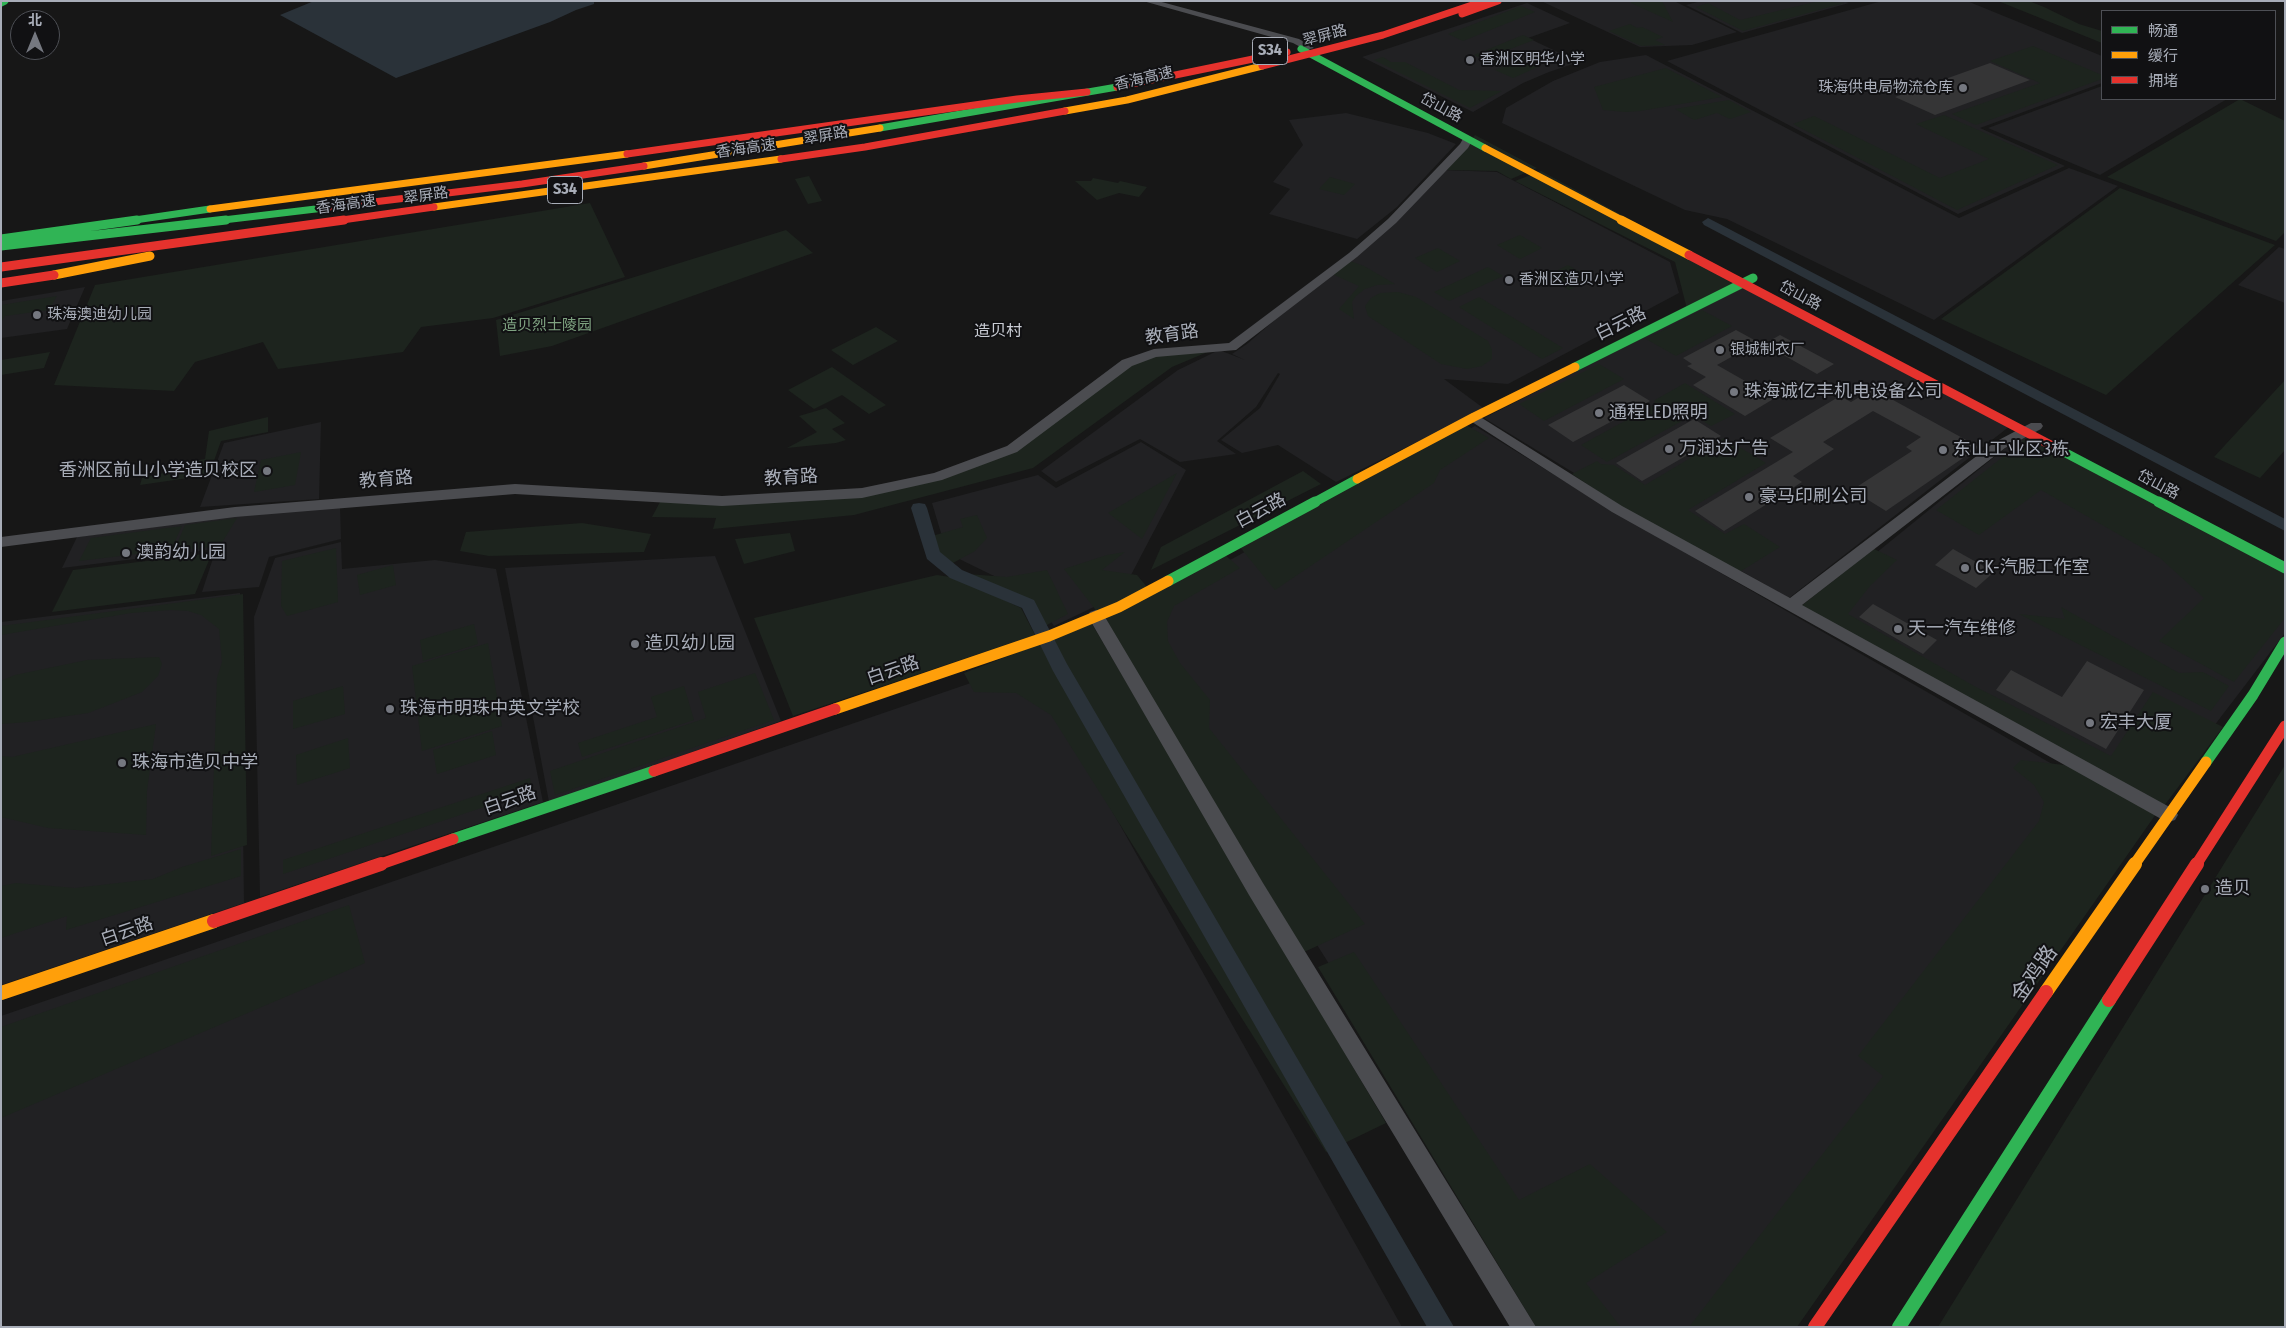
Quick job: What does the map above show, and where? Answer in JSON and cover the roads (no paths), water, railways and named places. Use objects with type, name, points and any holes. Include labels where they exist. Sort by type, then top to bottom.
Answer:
[{"type":"main road","points":[[1,3],[5,1]]},
{"type":"main road","points":[[1393,19],[1450,1]]},
{"type":"main road","name":"翠屏路","points":[[1,269],[249,236],[782,159],[1010,120],[1132,96],[1282,62],[1464,1]]},
{"type":"main road","name":"香海高速","points":[[1,269],[865,147],[1127,100],[1383,35],[1484,1]]},
{"type":"main road","name":"翠屏路","points":[[1,246],[522,184],[778,146],[1350,45],[1459,15],[1498,1]]},
{"type":"main road","name":"香海高速","points":[[1,255],[813,144],[1042,105],[1087,92],[1320,39]]},
{"type":"main road","points":[[1349,66],[1345,53],[1350,45]]},
{"type":"main road","name":"岱山路","points":[[1312,51],[1349,66],[2030,429],[2285,568]]},
{"type":"main road","name":"岱山路","points":[[1312,51],[1335,69],[1468,139],[1748,280]]},
{"type":"main road","points":[[1282,62],[1335,69]]},
{"type":"main road","points":[[1,239],[357,188],[1087,92]]},
{"type":"main road","points":[[843,162],[1058,120],[1127,100]]},
{"type":"main road","points":[[332,181],[687,138],[770,135]]},
{"type":"main road","points":[[1,283],[54,275],[249,236]]},
{"type":"main road","points":[[1,278],[165,257]]},
{"type":"main road","name":"白云路","points":[[1,993],[1049,636],[1118,607],[1474,417],[1748,280]]},
{"type":"main road","name":"岱山路","points":[[2030,429],[2285,557]]},
{"type":"main road","name":"金鸡路","points":[[1815,1327],[2168,815],[2253,695],[2285,642]]},
{"type":"main road","points":[[1899,1327],[2285,726]]},
{"type":"street","points":[[1147,1],[1296,41],[1312,51]]},
{"type":"street","name":"教育路","points":[[1,542],[236,512],[514,489],[722,501],[862,494],[937,477],[1012,449],[1127,363],[1154,353],[1232,347],[1359,249],[1423,190],[1464,146],[1468,139]]},
{"type":"street","points":[[1474,417],[1617,509],[2168,815]]},
{"type":"street","points":[[1791,605],[2000,445],[2030,429]]},
{"type":"street","points":[[1096,616],[1256,888],[1524,1327]]},
{"type":"waterway","points":[[1708,222],[2285,526]]},
{"type":"waterway","points":[[919,508],[933,555],[956,574],[1028,604],[1059,666],[1441,1327]]},
{"type":"place","name":"香洲区明华小学","points":[[1470,60]]},
{"type":"place","name":"珠海供电局物流仓库","points":[[1963,88]]},
{"type":"place","name":"香洲区造贝小学","points":[[1509,280]]},
{"type":"place","name":"珠海澳迪幼儿园","points":[[37,315]]},
{"type":"place","name":"银城制衣厂","points":[[1720,350]]},
{"type":"place","name":"珠海诚亿丰机电设备公司","points":[[1734,392]]},
{"type":"place","name":"通程LED照明","points":[[1599,413]]},
{"type":"place","name":"万润达广告","points":[[1669,449]]},
{"type":"place","name":"东山工业区3栋","points":[[1943,450]]},
{"type":"place","name":"香洲区前山小学造贝校区","points":[[267,471]]},
{"type":"place","name":"豪马印刷公司","points":[[1749,497]]},
{"type":"place","name":"澳韵幼儿园","points":[[126,553]]},
{"type":"place","name":"CK-汽服工作室","points":[[1965,568]]},
{"type":"place","name":"天一汽车维修","points":[[1898,629]]},
{"type":"place","name":"造贝幼儿园","points":[[635,644]]},
{"type":"place","name":"珠海市明珠中英文学校","points":[[390,709]]},
{"type":"place","name":"宏丰大厦","points":[[2090,723]]},
{"type":"place","name":"珠海市造贝中学","points":[[122,763]]},
{"type":"place","name":"造贝","points":[[2205,889]]},
{"type":"district","name":"造贝村","points":[[998,332]]},
{"type":"park label","name":"造贝烈士陵园","points":[[547,326]]}]
